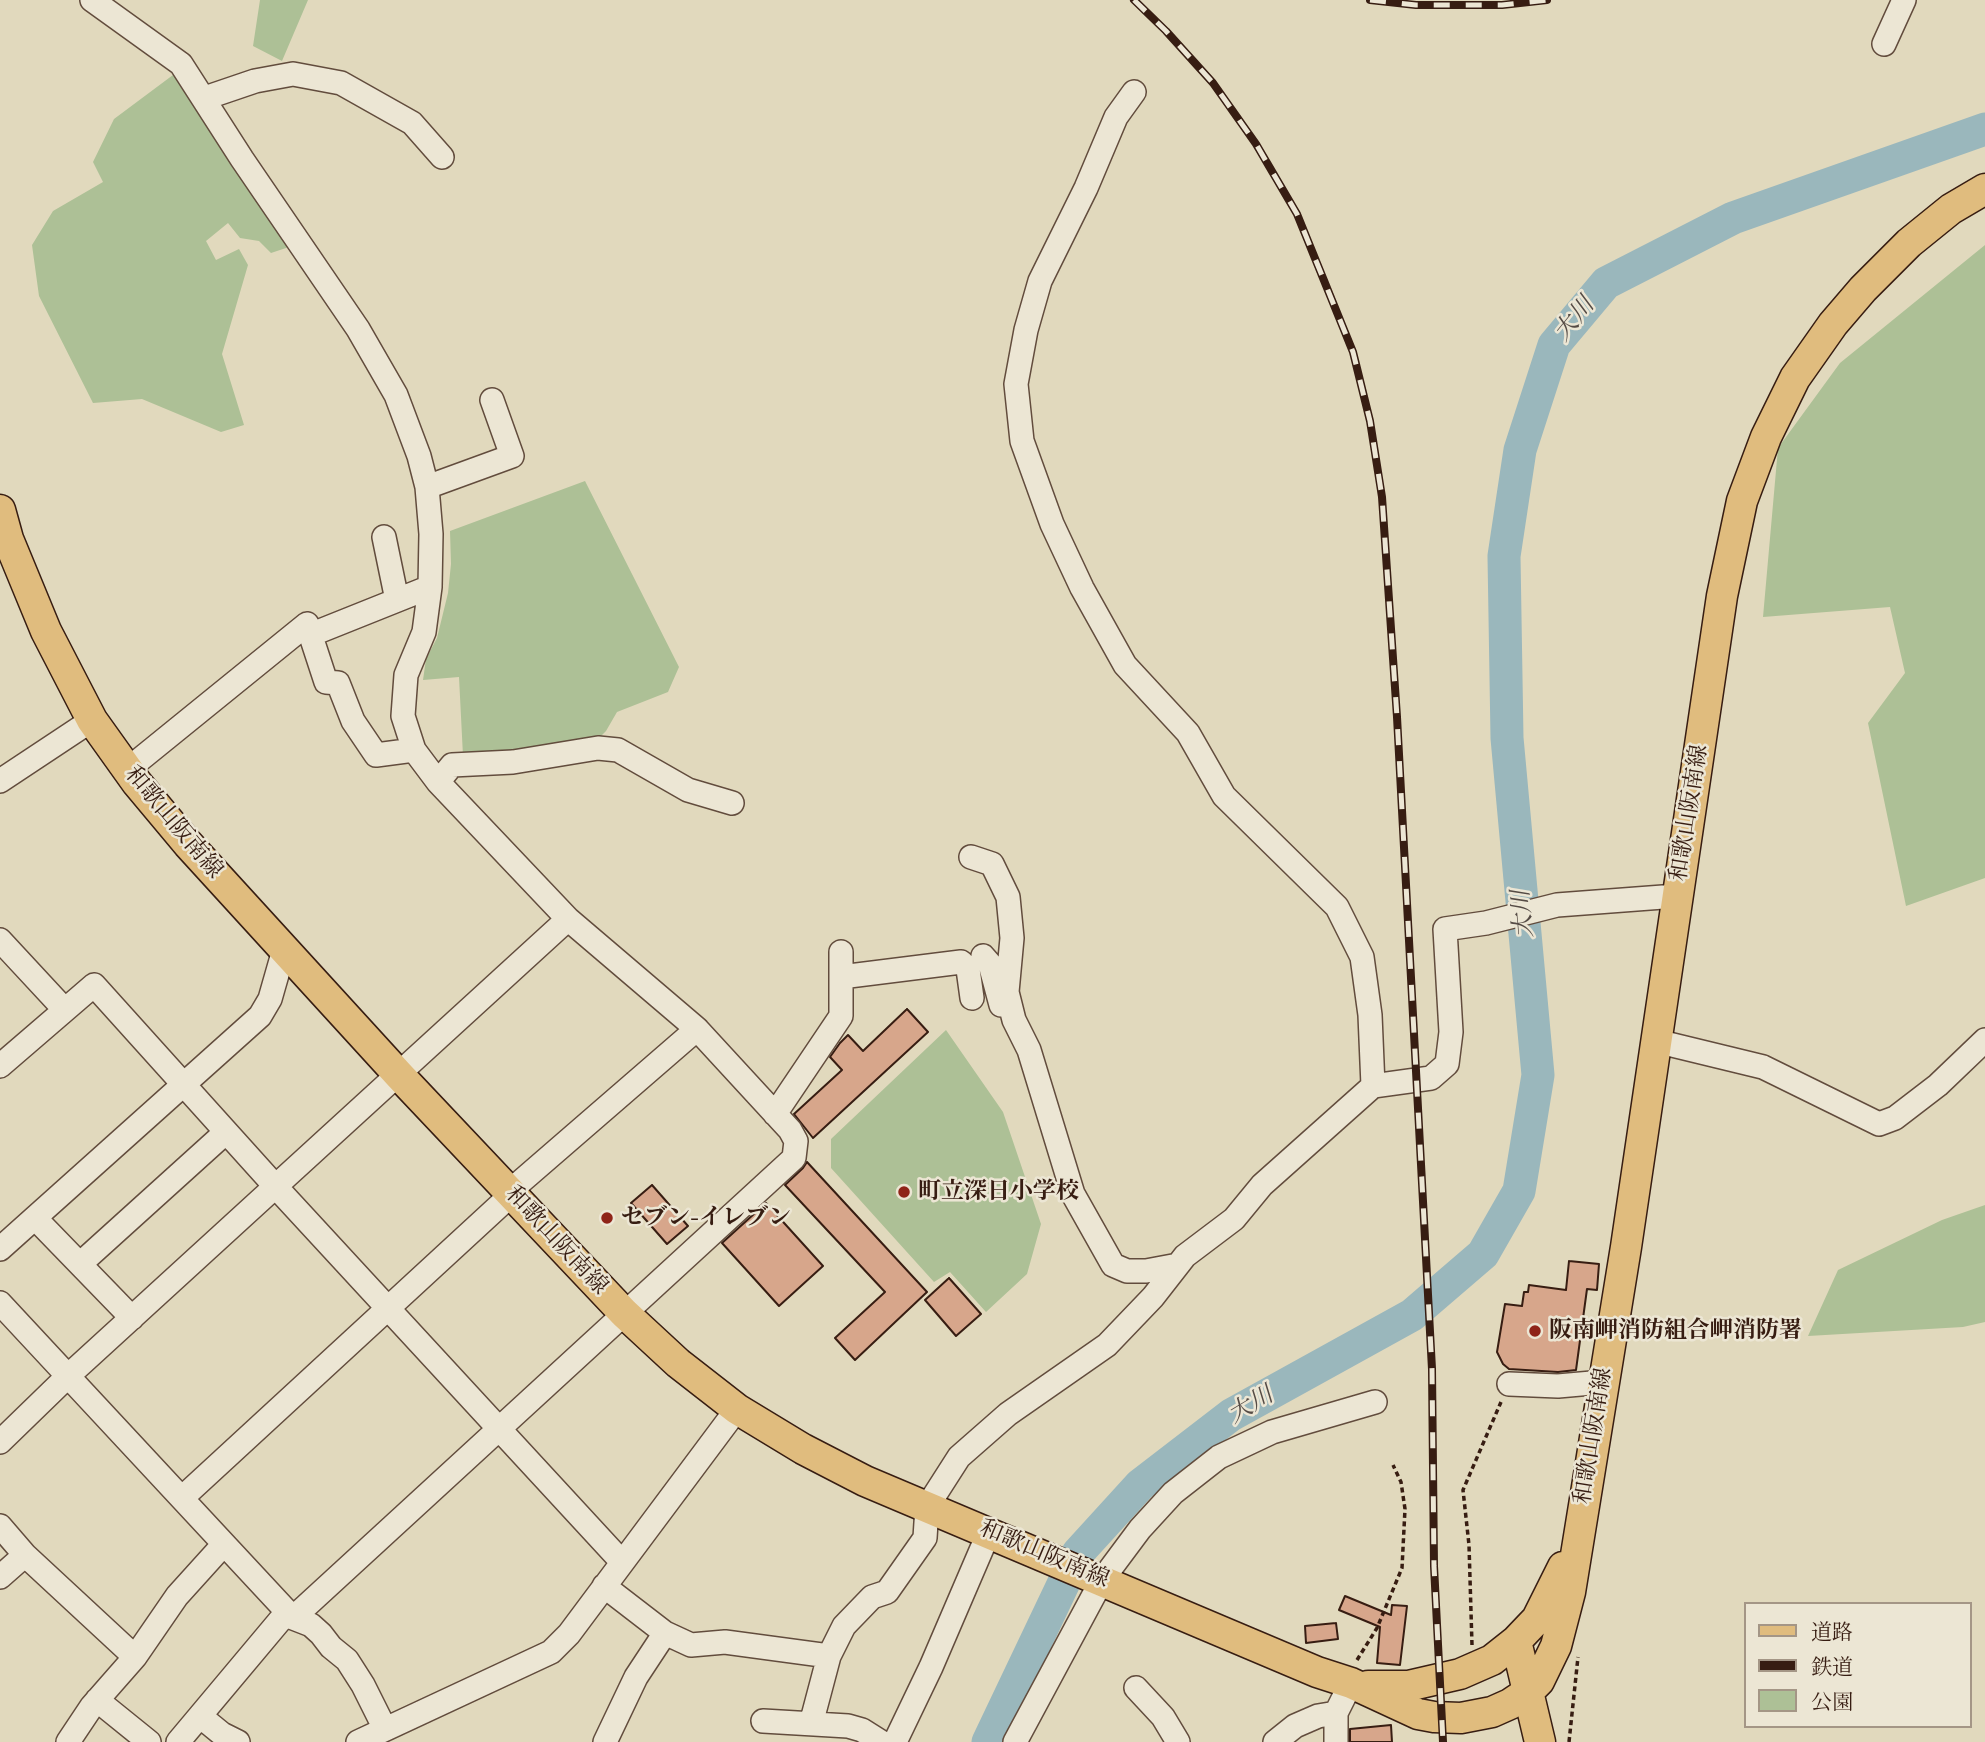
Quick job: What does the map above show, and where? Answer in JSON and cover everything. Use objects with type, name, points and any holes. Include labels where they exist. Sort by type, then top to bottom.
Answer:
[{"type":"main road","name":"和歌山阪南線","points":[[1354,1678],[1418,1714],[1461,1718],[1492,1712],[1528,1692],[1539,1681],[1556,1646],[1570,1592],[1722,596],[1742,502],[1766,437],[1795,378],[1833,324],[1909,243],[1951,209],[1985,189]]},
{"type":"main road","name":"和歌山阪南線","points":[[0,510],[8,539],[46,631],[92,720],[127,770],[188,845],[399,1075],[624,1313],[678,1363],[737,1409],[816,1456],[866,1481],[1317,1672],[1408,1686],[1460,1674],[1492,1660],[1516,1641],[1538,1619],[1558,1580],[1579,1526]]},
{"type":"main road","points":[[1516,1641],[1540,1742]]},
{"type":"street","points":[[92,0],[181,64],[365,340],[396,395],[419,456],[427,487],[431,534],[430,587],[424,632],[406,675],[403,716],[414,750],[438,782],[568,919],[697,1028],[790,1130],[796,1141],[794,1158],[499,1430],[290,1615],[178,1742]]},
{"type":"street","points":[[1884,44],[1904,0]]},
{"type":"street","points":[[205,98],[255,81],[293,74],[341,83],[412,123],[442,157]]},
{"type":"street","points":[[1134,92],[1116,117],[1086,188],[1040,281],[1026,330],[1016,384],[1022,441],[1052,524],[1082,588],[1125,665],[1188,733],[1224,796],[1337,908],[1362,957],[1370,1015],[1373,1086]]},
{"type":"street","points":[[427,487],[512,456],[492,400]]},
{"type":"street","points":[[384,537],[397,600]]},
{"type":"street","points":[[310,635],[430,587]]},
{"type":"street","points":[[127,770],[307,624],[326,682],[338,684],[353,721],[376,755],[414,750]]},
{"type":"street","points":[[0,781],[92,720]]},
{"type":"street","points":[[438,782],[452,765],[513,762],[598,748],[618,750],[688,790],[732,803]]},
{"type":"street","points":[[971,857],[992,864],[1008,897],[1012,938],[1007,992],[1073,1194],[1113,1265],[1127,1271],[1146,1271],[1178,1265]]},
{"type":"street","points":[[811,1724],[829,1656],[844,1626],[872,1597],[887,1592],[925,1538],[926,1507],[959,1457],[1008,1414],[1107,1345],[1153,1297],[1185,1256],[1234,1219],[1262,1185],[1373,1086],[1431,1078],[1447,1064],[1451,1032],[1445,929],[1486,923],[1557,905],[1662,897],[1677,899]]},
{"type":"street","points":[[0,1441],[568,919]]},
{"type":"street","points":[[0,940],[64,1009]]},
{"type":"street","points":[[0,1250],[260,1016],[270,999],[284,950]]},
{"type":"street","points":[[775,1114],[841,1016],[841,951]]},
{"type":"street","points":[[983,956],[990,964],[994,987],[1005,1015],[1025,1042]]},
{"type":"street","points":[[841,977],[961,962],[968,969],[972,998]]},
{"type":"street","points":[[0,1066],[94,985],[622,1562]]},
{"type":"street","points":[[182,1498],[511,1193],[697,1028]]},
{"type":"street","points":[[1656,1041],[1763,1067],[1879,1124],[1895,1118],[1938,1086],[1985,1040]]},
{"type":"street","points":[[80,1264],[226,1132]]},
{"type":"street","points":[[36,1217],[132,1318]]},
{"type":"street","points":[[0,1303],[290,1615],[311,1625],[347,1660],[385,1729]]},
{"type":"street","points":[[1508,1384],[1558,1386],[1603,1382]]},
{"type":"street","points":[[1015,1742],[1098,1578],[1173,1493],[1219,1457],[1272,1432],[1375,1402]]},
{"type":"street","points":[[358,1742],[551,1652],[569,1634],[737,1409]]},
{"type":"street","points":[[0,1526],[25,1555],[135,1657]]},
{"type":"street","points":[[895,1742],[931,1667],[989,1532]]},
{"type":"street","points":[[68,1742],[97,1700],[135,1657],[177,1596],[224,1544]]},
{"type":"street","points":[[0,1577],[25,1555]]},
{"type":"street","points":[[604,1587],[665,1633],[691,1645],[726,1642],[829,1656]]},
{"type":"street","points":[[606,1742],[636,1677],[665,1633]]},
{"type":"street","points":[[1336,1742],[1336,1713],[1354,1678]]},
{"type":"street","points":[[1136,1688],[1163,1717],[1178,1742]]},
{"type":"street","points":[[97,1700],[149,1742]]},
{"type":"street","points":[[1275,1742],[1295,1727],[1318,1716],[1336,1713]]},
{"type":"street","points":[[200,1716],[222,1734],[238,1742]]},
{"type":"street","points":[[763,1721],[811,1724],[843,1734],[862,1730],[881,1742]]},
{"type":"path","points":[[1472,1650],[1469,1545],[1463,1490],[1508,1384]]},
{"type":"path","points":[[1354,1678],[1402,1568],[1405,1509],[1401,1482],[1393,1465]]},
{"type":"path","points":[[1569,1742],[1578,1671]]},
{"type":"green space","points":[[260,0],[308,0],[282,61],[253,46]]},
{"type":"green space","points":[[177,72],[295,245],[271,253],[259,241],[240,238],[228,223],[206,241],[216,260],[239,249],[248,265],[222,354],[244,425],[221,432],[142,399],[93,403],[39,296],[32,245],[53,211],[103,182],[93,162],[114,119]]},
{"type":"green space","points":[[1985,245],[1985,878],[1906,906],[1868,723],[1905,673],[1890,607],[1763,617],[1778,448],[1840,363]]},
{"type":"green space","points":[[585,481],[679,667],[668,692],[617,712],[597,740],[527,754],[463,756],[459,677],[423,680],[426,659],[437,638],[448,593],[450,531]]},
{"type":"green space","points":[[946,1030],[1003,1112],[1041,1224],[1027,1274],[986,1312],[950,1272],[934,1282],[831,1168],[831,1139]]},
{"type":"green space","points":[[1985,1205],[1985,1322],[1963,1327],[1808,1336],[1838,1270],[1942,1220]]},
{"type":"building","points":[[907,1009],[928,1032],[813,1138],[794,1114],[842,1070],[830,1057],[840,1043],[848,1035],[863,1051]]},
{"type":"building","points":[[807,1162],[927,1292],[855,1360],[835,1338],[885,1292],[785,1185]]},
{"type":"building","points":[[652,1185],[688,1226],[667,1244],[631,1203]]},
{"type":"building","points":[[766,1203],[823,1266],[779,1306],[722,1243]]},
{"type":"building","points":[[1569,1261],[1599,1264],[1597,1290],[1587,1289],[1576,1370],[1558,1372],[1509,1369],[1497,1352],[1505,1304],[1522,1306],[1524,1292],[1528,1292],[1529,1285],[1566,1290]]},
{"type":"building","points":[[949,1278],[981,1314],[956,1336],[925,1300]]},
{"type":"building","points":[[1345,1596],[1391,1615],[1392,1605],[1407,1606],[1400,1665],[1377,1663],[1380,1627],[1339,1610]]},
{"type":"building","points":[[1336,1623],[1338,1639],[1306,1643],[1305,1626]]},
{"type":"building","points":[[1391,1725],[1392,1742],[1350,1742],[1350,1729]]},
{"type":"waterway","name":"大川","points":[[988,1742],[1078,1553],[1140,1485],[1231,1415],[1412,1315],[1483,1254],[1519,1191],[1538,1075],[1507,738],[1504,556],[1520,450],[1554,345],[1606,283],[1733,218],[1985,129]]},
{"type":"railway","points":[[1134,0],[1213,83],[1256,144],[1297,214],[1353,352],[1370,421],[1382,497],[1397,717],[1432,1369],[1434,1566],[1443,1742]]},
{"type":"railway","points":[[1370,0],[1416,5],[1502,5],[1547,0]]},
{"type":"place","name":"町立深日小学校","points":[[904,1192]]},
{"type":"place","name":"セブン-イレブン","points":[[607,1218]]},
{"type":"place","name":"阪南岬消防組合岬消防署","points":[[1535,1331]]}]
